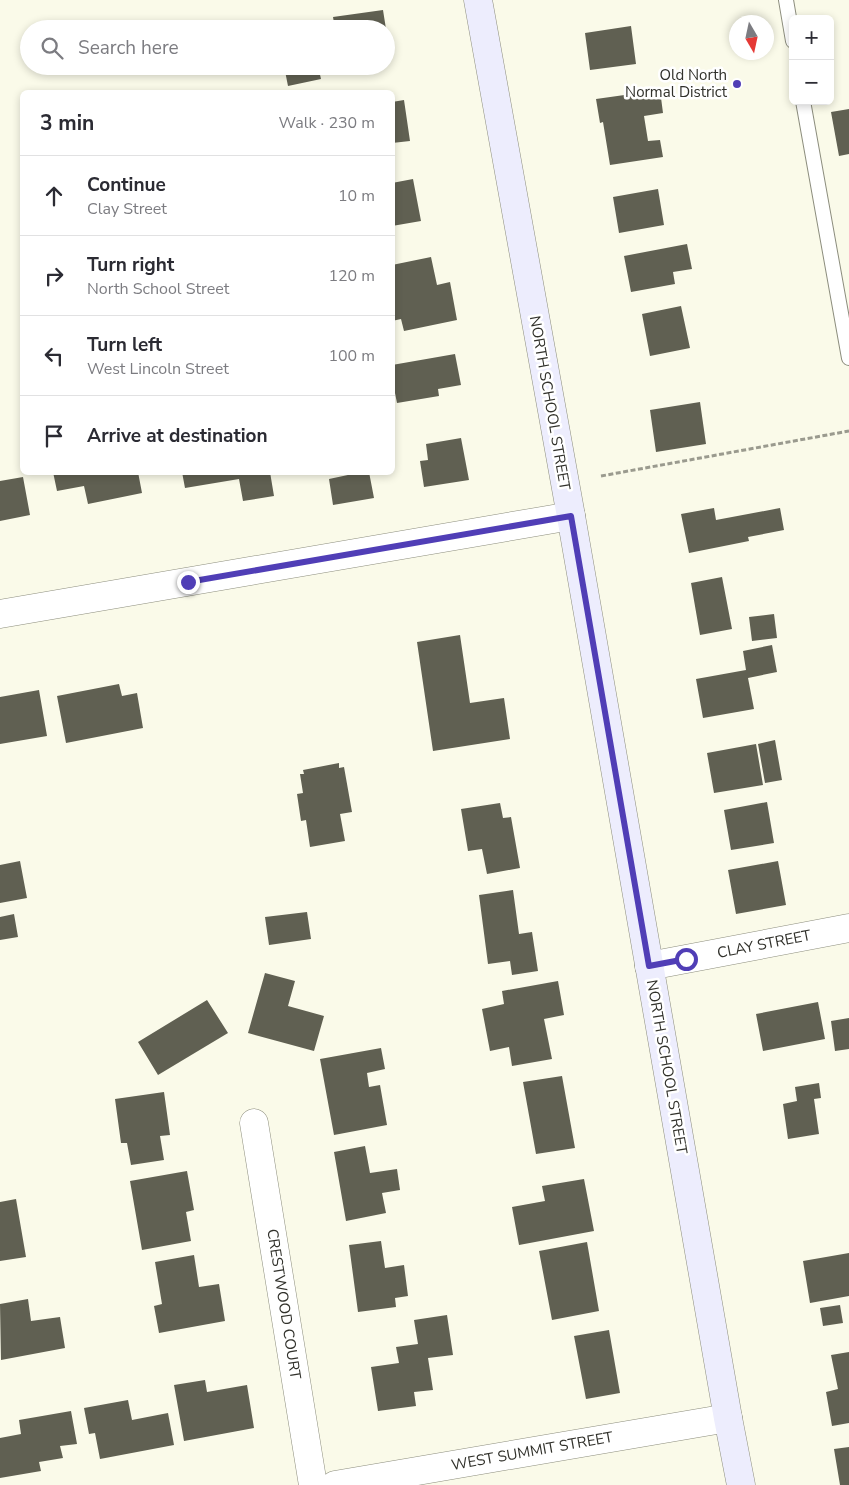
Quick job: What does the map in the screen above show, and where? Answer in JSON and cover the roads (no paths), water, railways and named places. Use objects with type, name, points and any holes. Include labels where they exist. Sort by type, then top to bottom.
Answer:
[{"type":"street","name":"NORTH SCHOOL STREET","points":[[478,0],[571,516],[741,1485]]},
{"type":"street","points":[[0,614],[571,516]]},
{"type":"street","name":"CLAY STREET","points":[[649,966],[849,928]]},
{"type":"street","name":"CRESTWOOD COURT","points":[[254,1123],[313,1485]]},
{"type":"street","name":"WEST SUMMIT STREET","points":[[335,1485],[728,1418]]},
{"type":"lane","points":[[786,0],[789,18]]},
{"type":"lane","points":[[804,105],[849,358]]},
{"type":"place","name":"Old North Normal District","points":[[737,84]]}]
